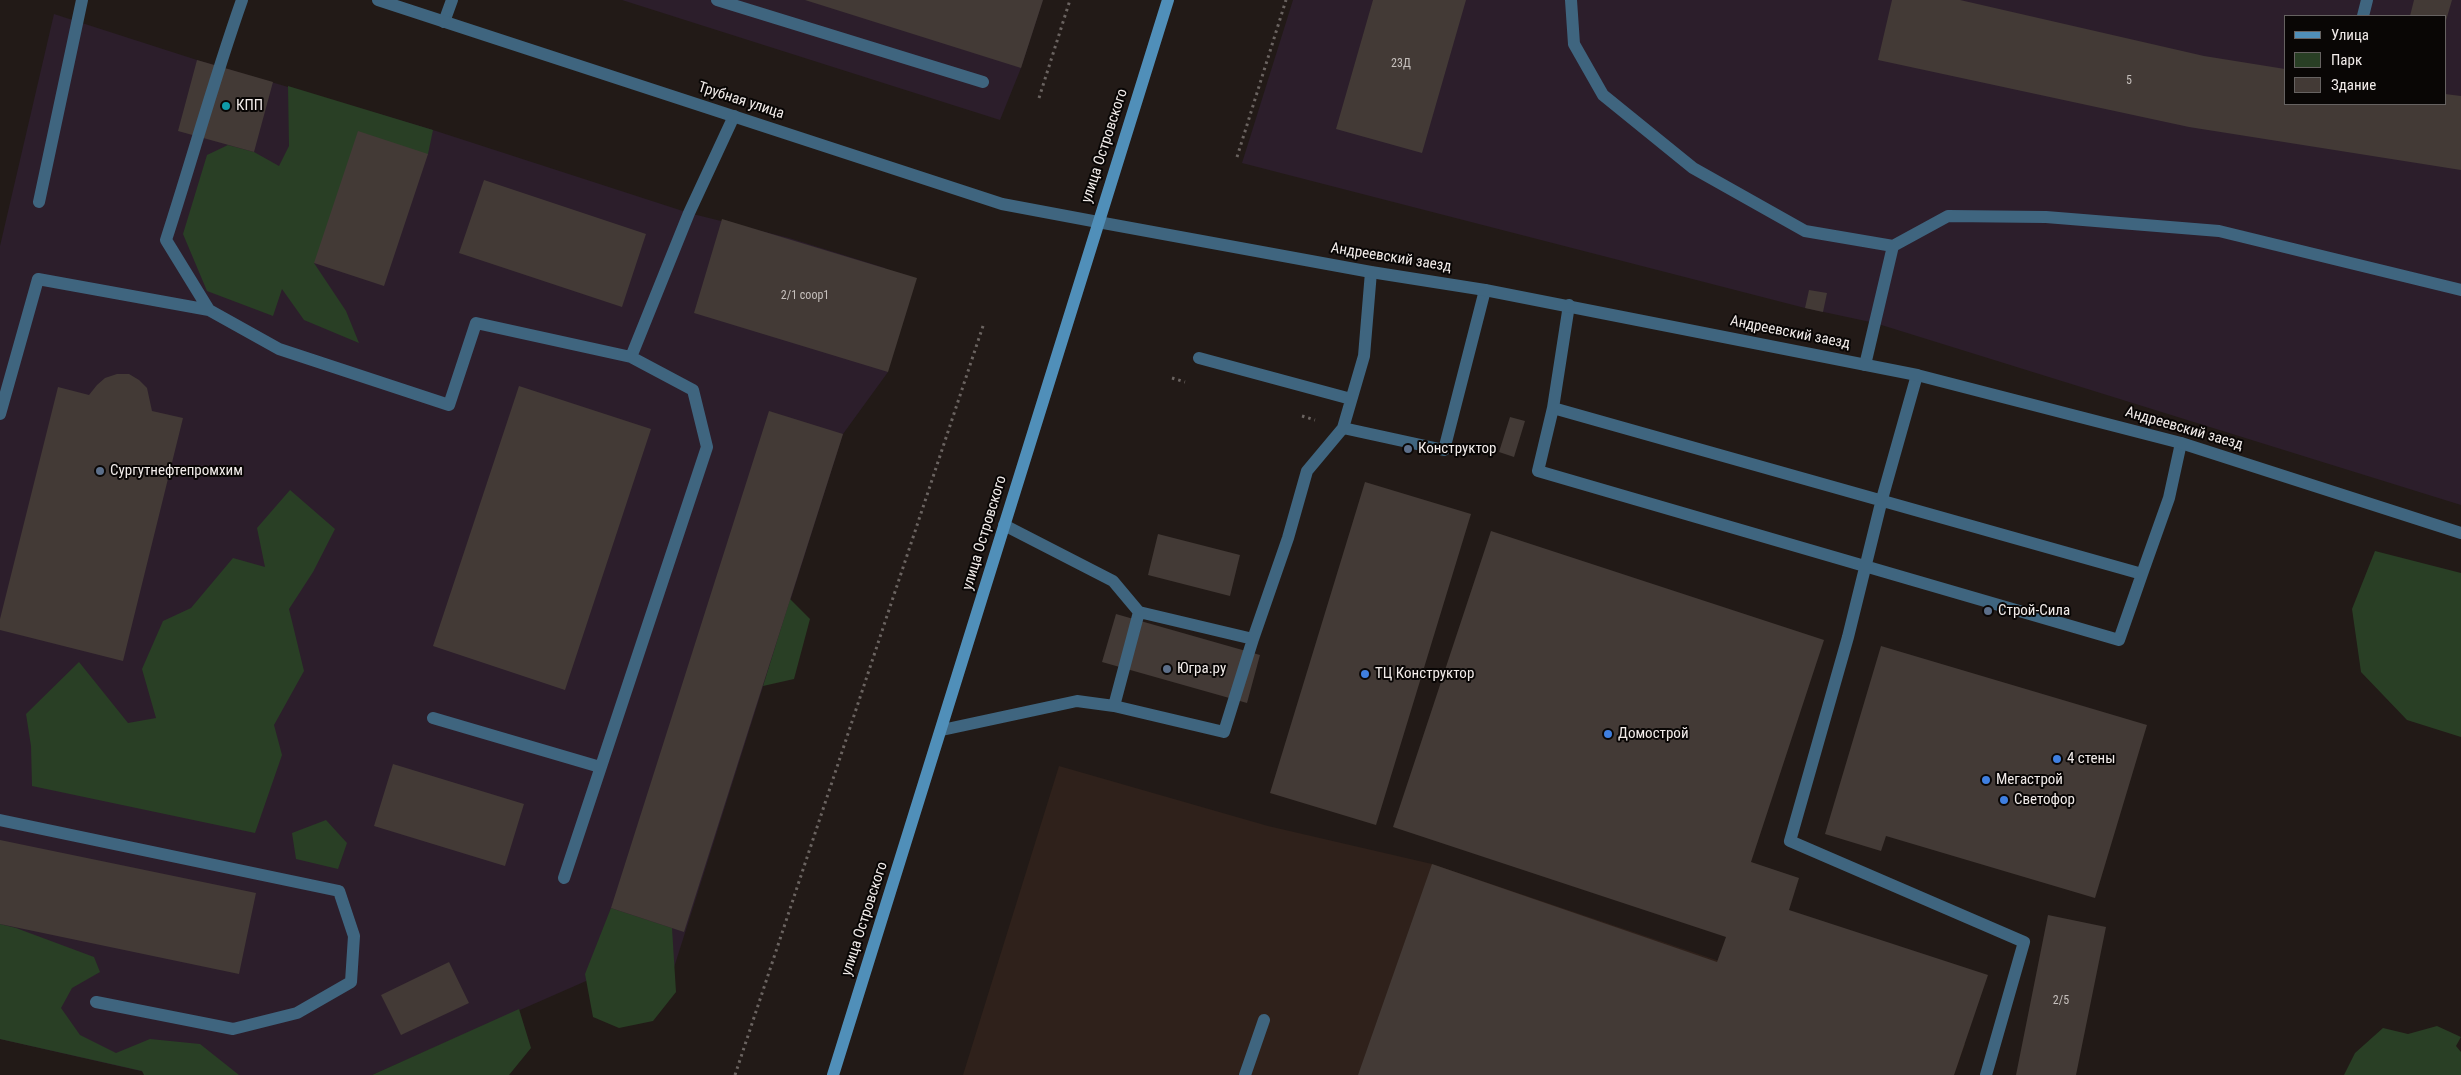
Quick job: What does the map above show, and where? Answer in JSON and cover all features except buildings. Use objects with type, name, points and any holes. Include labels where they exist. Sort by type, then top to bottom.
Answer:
[{"type":"main road","name":"улица Островского","points":[[833,1075],[1168,0]]},
{"type":"street","points":[[39,202],[82,0]]},
{"type":"street","points":[[209,310],[166,240],[219,67],[242,0]]},
{"type":"street","name":"Трубная улица","points":[[378,0],[1002,204],[1098,222]]},
{"type":"street","points":[[444,22],[452,0]]},
{"type":"street","points":[[716,0],[983,82]]},
{"type":"street","points":[[1571,0],[1574,44],[1603,95],[1693,168],[1804,231],[1893,246],[1948,216],[2046,217],[2218,232],[2461,290]]},
{"type":"street","points":[[2363,15],[2367,0]]},
{"type":"street","points":[[631,357],[689,213],[734,116]]},
{"type":"street","name":"Андреевский заезд","points":[[1098,222],[1371,272],[1485,290],[1917,375],[2181,443],[2461,534]]},
{"type":"street","points":[[1865,365],[1893,246]]},
{"type":"street","points":[[942,730],[1077,701],[1114,706],[1224,732],[1253,639],[1288,538],[1307,471],[1343,428],[1364,356],[1371,272]]},
{"type":"street","points":[[0,414],[38,279],[209,310],[279,349],[448,405],[476,323],[631,357],[693,390],[707,447],[564,878]]},
{"type":"street","points":[[1343,428],[1444,450],[1485,290]]},
{"type":"street","points":[[1569,306],[1553,408],[1538,471],[2119,640],[2169,498],[2181,443]]},
{"type":"street","points":[[1200,358],[1351,399]]},
{"type":"street","points":[[1917,375],[1882,500],[1848,637],[1790,842],[2024,942],[1986,1075]]},
{"type":"street","points":[[1553,408],[2142,574]]},
{"type":"street","points":[[1004,525],[1112,581],[1139,612],[1253,639]]},
{"type":"street","points":[[1114,706],[1139,612]]},
{"type":"street","points":[[433,718],[600,768]]},
{"type":"street","points":[[0,820],[339,891],[354,936],[352,982],[297,1013],[233,1029],[96,1002]]},
{"type":"street","points":[[1245,1075],[1264,1020]]},
{"type":"path","points":[[1039,98],[1070,0]]},
{"type":"path","points":[[1237,157],[1286,0]]},
{"type":"path","points":[[735,1075],[984,323]]},
{"type":"shaded area","points":[[622,0],[1043,0],[1021,68],[1000,120]]},
{"type":"shaded area","points":[[1293,0],[2461,0],[2461,505],[1875,323],[1805,308],[1242,163]]},
{"type":"shaded area","points":[[54,14],[197,60],[433,130],[689,213],[789,238],[885,268],[888,372],[843,434],[671,977],[627,963],[372,1075],[158,1075],[0,1039],[0,246]]},
{"type":"shaded area","points":[[1059,766],[1268,826],[1432,864],[1965,1044],[1954,1075],[963,1075]]},
{"type":"green space","points":[[288,86],[433,130],[428,154],[314,263],[346,311],[359,343],[304,320],[282,289],[273,316],[207,291],[183,234],[207,155],[228,145],[254,152],[279,166],[289,146]]},
{"type":"green space","points":[[290,490],[335,529],[313,572],[289,609],[304,671],[274,725],[282,755],[255,833],[32,786],[31,746],[26,714],[79,662],[128,723],[156,718],[142,669],[163,621],[191,608],[233,558],[265,567],[257,528]]},
{"type":"green space","points":[[2375,551],[2461,573],[2461,737],[2407,720],[2361,672],[2352,609]]},
{"type":"green space","points":[[790,599],[810,619],[794,679],[763,686]]},
{"type":"green space","points":[[326,820],[347,843],[338,869],[296,859],[292,833]]},
{"type":"green space","points":[[611,908],[672,928],[676,992],[653,1021],[619,1028],[593,1017],[585,974]]},
{"type":"green space","points":[[0,924],[16,928],[94,957],[100,972],[72,988],[61,1008],[80,1035],[116,1053],[150,1039],[200,1044],[239,1075],[144,1075],[142,1071],[0,1039]]},
{"type":"green space","points":[[519,1009],[531,1048],[509,1075],[372,1075]]},
{"type":"green space","points":[[2437,1026],[2461,1037],[2456,1046],[2461,1052],[2461,1075],[2344,1075],[2355,1053],[2383,1028],[2408,1034]]},
{"type":"place","name":"КПП","points":[[226,106]]},
{"type":"place","name":"Конструктор","points":[[1408,449]]},
{"type":"place","name":"Сургутнефтепромхим","points":[[100,471]]},
{"type":"place","name":"Строй-Сила","points":[[1988,611]]},
{"type":"place","name":"Югра.ру","points":[[1167,669]]},
{"type":"place","name":"ТЦ Конструктор","points":[[1365,674]]},
{"type":"place","name":"Домострой","points":[[1608,734]]},
{"type":"place","name":"4 стены","points":[[2057,759]]},
{"type":"place","name":"Мегастрой","points":[[1986,780]]},
{"type":"place","name":"Светофор","points":[[2004,800]]}]
